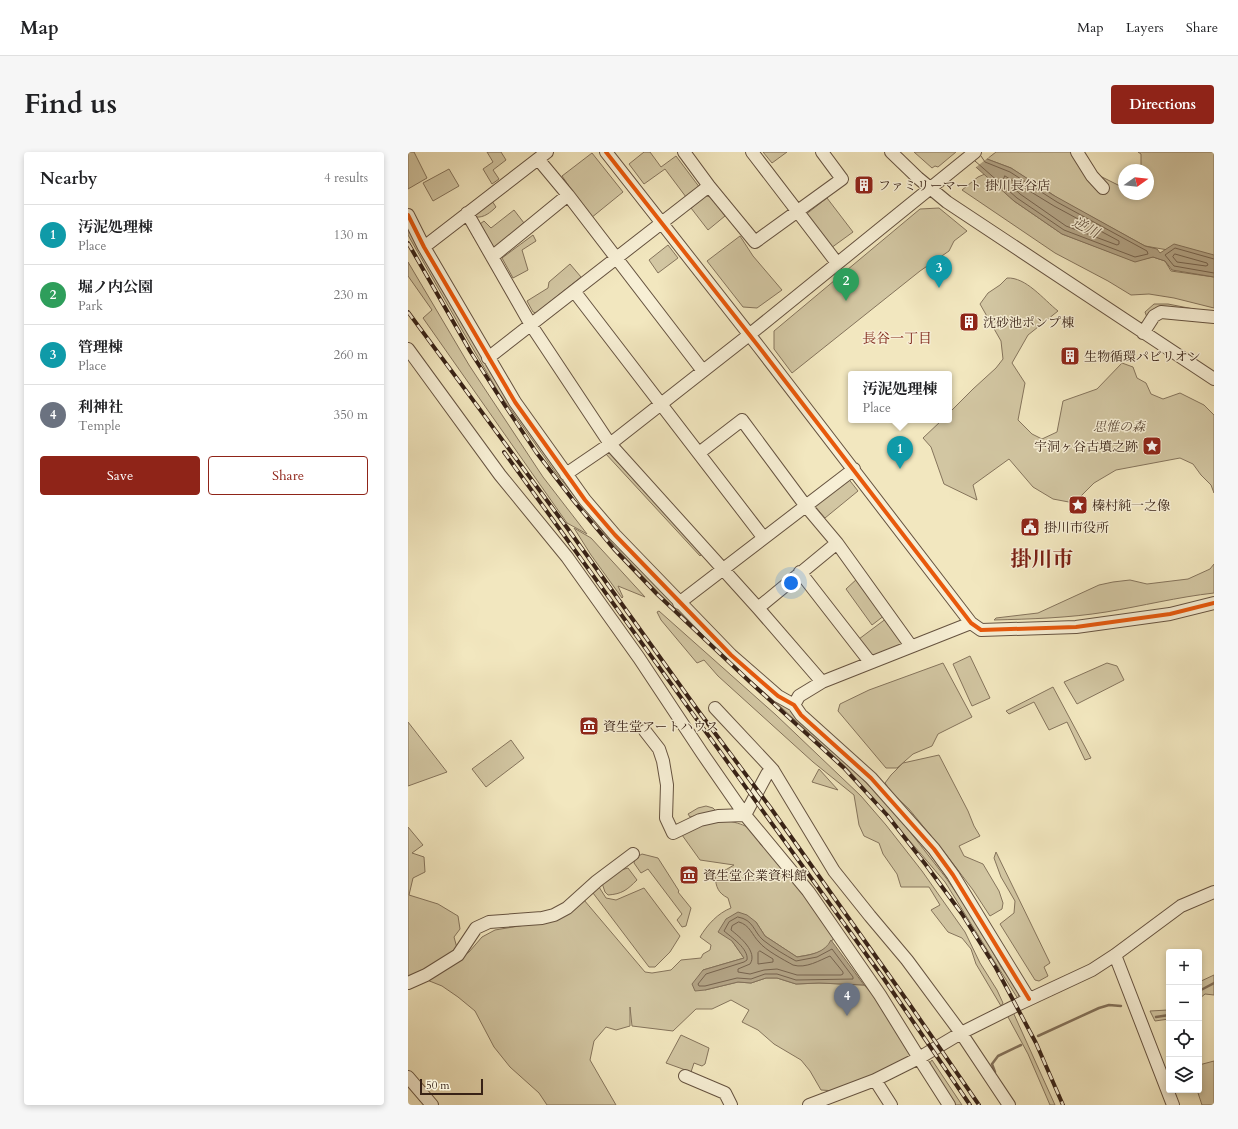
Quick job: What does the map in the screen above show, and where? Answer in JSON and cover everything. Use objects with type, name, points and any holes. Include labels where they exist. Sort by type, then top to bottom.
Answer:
[{"type":"street","points":[[606,152],[854,469],[971,623],[981,630],[1076,627],[1170,614],[1214,603]]},
{"type":"street","points":[[684,152],[709,186],[755,242],[842,179],[822,152]]},
{"type":"street","points":[[752,152],[837,263]]},
{"type":"street","points":[[891,152],[930,189],[967,216],[1214,379]]},
{"type":"street","points":[[566,474],[610,444],[749,335],[975,152]]},
{"type":"street","points":[[1077,152],[1092,176],[1103,188]]},
{"type":"street","points":[[424,247],[543,156],[568,195],[703,371]]},
{"type":"street","points":[[488,358],[709,186]]},
{"type":"street","points":[[492,257],[568,195]]},
{"type":"street","points":[[467,213],[531,325],[610,444],[758,608],[822,682]]},
{"type":"street","points":[[408,215],[424,247],[515,402],[585,500],[615,535],[679,603],[731,655],[778,696],[794,705],[801,715],[871,778],[934,849],[954,875],[1029,999]]},
{"type":"street","points":[[574,291],[763,537]]},
{"type":"street","points":[[1143,333],[1154,316],[1162,312],[1214,317]]},
{"type":"street","points":[[408,349],[500,475],[567,557],[639,658],[745,815],[808,891],[880,995],[950,1105]]},
{"type":"street","points":[[699,453],[742,420],[805,505],[837,543],[911,646]]},
{"type":"street","points":[[679,603],[763,537],[854,469]]},
{"type":"street","points":[[758,608],[837,543]]},
{"type":"street","points":[[800,572],[870,662]]},
{"type":"street","points":[[794,705],[799,696],[822,682],[971,623]]},
{"type":"street","points":[[716,708],[773,770],[834,871],[907,960],[961,1033],[1009,1105]]},
{"type":"street","points":[[645,732],[659,749],[663,761],[667,785],[666,818],[673,833],[700,820],[718,816],[745,815]]},
{"type":"street","points":[[745,815],[767,774],[773,770]]},
{"type":"street","points":[[408,983],[426,975],[458,955],[476,928],[489,922],[542,918],[554,915],[567,908],[598,881],[633,854]]},
{"type":"street","points":[[809,1105],[831,1101],[919,1058],[961,1033],[1092,970],[1115,955],[1181,906],[1214,892]]},
{"type":"street","points":[[1115,955],[1173,1105]]},
{"type":"street","points":[[685,1076],[725,1093],[731,1105]]},
{"type":"street","points":[[408,1077],[432,1105]]},
{"type":"street","points":[[875,1080],[891,1105]]},
{"type":"green space","points":[[408,152],[414,152],[427,178],[408,189]]},
{"type":"green space","points":[[487,152],[501,152],[506,160],[493,170],[499,179],[492,184],[483,169],[493,162]]},
{"type":"green space","points":[[644,152],[650,152],[661,167],[676,156],[700,188],[686,197],[665,169],[644,184],[629,164]]},
{"type":"green space","points":[[763,152],[787,152],[772,163]]},
{"type":"green space","points":[[914,152],[956,152],[938,167],[935,166],[932,168]]},
{"type":"green space","points":[[996,152],[1081,152],[1096,174],[1118,185],[1118,200],[1154,200],[1154,164],[1141,164],[1141,154],[1138,152],[1214,152],[1214,258],[1145,246],[1059,199],[1011,168],[987,159]]},
{"type":"green space","points":[[592,153],[623,192],[591,218],[562,176]]},
{"type":"green space","points":[[449,169],[459,186],[433,201],[423,183]]},
{"type":"green space","points":[[985,174],[1014,201],[1062,234],[1134,261],[1153,257],[1165,261],[1171,271],[1214,277],[1214,308],[1174,298],[1149,294],[1131,295],[1055,253],[962,190],[978,177]]},
{"type":"green space","points":[[706,196],[711,197],[725,216],[708,230],[691,208]]},
{"type":"green space","points":[[827,198],[853,232],[831,248],[805,215]]},
{"type":"green space","points":[[492,201],[496,207],[490,213],[485,216],[476,217],[475,214]]},
{"type":"green space","points":[[939,208],[967,231],[954,241],[949,251],[920,271],[792,373],[774,349],[774,331],[920,209]]},
{"type":"green space","points":[[514,210],[524,223],[496,248],[492,247],[480,224],[484,221],[491,228]]},
{"type":"green space","points":[[408,225],[564,478],[772,693],[849,764],[900,819],[946,878],[979,926],[1001,967],[1019,992],[1018,999],[945,882],[848,769],[662,597],[612,543],[555,472],[499,393],[408,235]]},
{"type":"green space","points":[[533,235],[536,241],[522,250],[528,270],[513,278],[502,258]]},
{"type":"green space","points":[[740,236],[753,256],[782,290],[757,308],[743,307],[707,261]]},
{"type":"green space","points":[[668,245],[678,258],[658,273],[649,260]]},
{"type":"green space","points":[[408,262],[469,365],[543,477],[587,534],[567,523],[423,318],[432,310],[408,276]]},
{"type":"green space","points":[[570,264],[581,277],[536,313],[533,312],[527,301],[548,288],[549,282]]},
{"type":"green space","name":"思惟の森","points":[[1007,278],[1021,281],[1028,285],[1058,311],[1028,335],[1012,363],[1025,383],[1018,420],[1032,434],[1042,439],[1057,432],[1063,401],[1097,389],[1122,363],[1133,367],[1137,378],[1146,383],[1151,394],[1163,399],[1180,393],[1204,405],[1214,415],[1214,493],[1211,485],[1193,464],[1180,458],[1116,470],[1094,483],[1074,503],[1053,499],[1033,487],[1009,459],[973,485],[977,500],[944,484],[931,447],[923,438],[939,423],[952,423],[952,410],[996,368],[1003,359],[1001,341],[980,304],[988,293]]},
{"type":"green space","points":[[1154,304],[1168,304],[1214,313],[1172,309],[1148,320],[1145,312]]},
{"type":"green space","points":[[605,453],[609,453],[702,554],[700,556]]},
{"type":"green space","points":[[847,477],[858,491],[825,518],[814,505]]},
{"type":"green space","points":[[574,528],[591,538],[645,597],[618,586],[623,597],[622,598],[591,555]]},
{"type":"green space","points":[[1214,564],[1214,593],[1078,616],[994,620],[996,618],[1038,613],[1099,585],[1113,582],[1130,580],[1147,584],[1188,579],[1210,569]]},
{"type":"green space","points":[[858,578],[885,615],[872,625],[846,589]]},
{"type":"green space","points":[[659,611],[776,715],[861,796],[922,871],[965,932],[980,963],[997,990],[1003,1003],[1001,1006],[976,964],[971,949],[962,938],[948,932],[931,910],[940,905],[929,887],[901,887],[897,874],[883,854],[879,843],[864,836],[859,825],[854,795],[813,762],[718,676],[704,660],[697,663],[661,620],[657,612]]},
{"type":"green space","points":[[887,618],[906,645],[871,658],[859,639]]},
{"type":"green space","points":[[970,656],[990,698],[972,706],[953,664]]},
{"type":"green space","points":[[943,663],[972,717],[938,734],[932,746],[913,754],[897,768],[886,768],[838,711],[840,704],[869,690]]},
{"type":"green space","points":[[1107,663],[1117,666],[1124,680],[1077,704],[1064,682]]},
{"type":"green space","points":[[1053,687],[1091,758],[1085,760],[1067,722],[1049,730],[1034,702],[1009,714],[1006,711]]},
{"type":"green space","points":[[408,722],[447,772],[408,786]]},
{"type":"green space","points":[[511,740],[524,758],[486,787],[472,769]]},
{"type":"green space","points":[[939,755],[980,836],[959,846],[964,856],[983,864],[999,891],[1003,903],[1002,909],[990,916],[973,890],[945,853],[909,809],[892,793],[885,783],[903,763]]},
{"type":"green space","points":[[819,769],[838,790],[812,782]]},
{"type":"green space","points":[[706,806],[713,808],[716,811],[690,817],[688,814],[698,808]]},
{"type":"green space","points":[[725,820],[747,827],[754,833],[761,845],[766,842],[836,936],[822,951],[797,957],[765,936],[756,922],[732,941],[744,958],[703,970],[705,990],[738,982],[751,983],[766,978],[777,978],[796,984],[819,983],[864,985],[879,1001],[914,1057],[836,1091],[821,1090],[810,1071],[801,1060],[774,1044],[758,1030],[742,1022],[749,1010],[731,1000],[712,1009],[696,1009],[673,1031],[632,1026],[630,1007],[630,1026],[616,1030],[606,1027],[594,1041],[590,1060],[616,1105],[547,1105],[539,1093],[510,1067],[494,1047],[475,1011],[442,986],[422,978],[440,970],[469,952],[482,937],[495,930],[531,924],[584,900],[645,972],[652,973],[671,970],[681,960],[701,958],[703,954],[710,950],[711,945],[700,937],[713,920],[731,908],[728,898],[718,889],[715,876],[734,865],[700,860],[682,835],[699,826]]},
{"type":"green space","points":[[408,827],[423,845],[412,853],[424,857],[425,872],[413,878],[409,895],[438,904],[458,916],[460,929],[454,937],[457,948],[435,967],[408,979]]},
{"type":"green space","points":[[996,852],[1050,963],[1044,967],[1048,976],[1039,981],[1035,980],[1000,924],[1014,913],[1015,901],[1001,877],[994,858]]},
{"type":"green space","points":[[642,854],[658,858],[679,891],[678,892],[691,908],[686,926],[682,927],[677,920],[682,914],[648,869],[641,873],[634,863],[635,858]]},
{"type":"green space","points":[[628,868],[637,880],[624,891],[617,894],[608,895],[605,892],[602,883],[621,870]]},
{"type":"green space","points":[[599,887],[606,898],[616,900],[644,888],[680,936],[670,952],[655,967],[649,967],[593,893]]},
{"type":"green space","points":[[1214,975],[1214,995],[1205,994],[1202,996],[1202,981]]},
{"type":"green space","points":[[1166,1010],[1166,1019],[1155,1021],[1150,1011]]},
{"type":"green space","points":[[1013,1012],[1055,1105],[1050,1105],[1028,1054],[1008,1017]]},
{"type":"green space","points":[[681,1035],[709,1048],[705,1064],[702,1066],[694,1063],[691,1072],[666,1063]]},
{"type":"green space","points":[[932,1060],[962,1105],[954,1105],[928,1065]]},
{"type":"green space","points":[[1214,1061],[1214,1105],[1202,1105],[1198,1093],[1202,1093],[1202,1064]]},
{"type":"water","name":"逆川","points":[[959,152],[987,159],[1011,168],[1053,195],[1145,246],[1157,249],[1160,253],[1174,244],[1214,255],[1214,277],[1172,270],[1165,261],[1153,257],[1135,262],[1062,234],[1014,201]]},
{"type":"water","points":[[738,912],[747,915],[756,922],[765,936],[797,957],[821,951],[831,940],[864,985],[819,983],[796,984],[777,978],[766,978],[751,983],[738,982],[695,991],[692,984],[703,970],[744,958],[732,941],[718,932],[726,919]]},
{"type":"pier","points":[[957,152],[986,152],[989,157],[975,168]]},
{"type":"waterway","points":[[1202,989],[1214,983]]},
{"type":"waterway","points":[[1038,1036],[1099,1008],[1109,1005],[1121,1006]]},
{"type":"waterway","points":[[1156,1017],[1166,1015]]},
{"type":"waterway","points":[[995,1072],[992,1064],[998,1056],[1021,1045]]},
{"type":"railway","points":[[408,243],[470,351],[504,404],[536,452],[573,500],[614,549],[657,594],[844,768],[887,815],[926,865],[962,914],[996,968],[1036,1043],[1063,1105]]},
{"type":"railway","points":[[408,312],[770,807],[979,1105]]},
{"type":"railway","points":[[504,452],[884,979],[970,1105]]},
{"type":"cycle path","points":[[606,152],[759,347],[971,623],[981,630],[1076,627],[1170,614],[1214,603]]},
{"type":"cycle path","points":[[408,215],[424,247],[515,402],[585,500],[615,535],[731,655],[778,696],[794,705],[801,715],[871,778],[934,849],[953,875],[1029,999]]},
{"type":"place","name":"ファミリーマート 掛川長谷店","points":[[864,185]]},
{"type":"place","name":"管理棟","points":[[939,288]]},
{"type":"place","name":"堀ノ内公園","points":[[846,301]]},
{"type":"place","name":"沈砂池ポンプ棟","points":[[969,322]]},
{"type":"place","name":"生物循環パビリオン","points":[[1070,356]]},
{"type":"place","name":"宇洞ヶ谷古墳之跡","points":[[1152,446]]},
{"type":"place","name":"汚泥処理棟","points":[[900,469]]},
{"type":"place","name":"榛村純一之像","points":[[1078,505]]},
{"type":"place","name":"掛川市役所","points":[[1030,527]]},
{"type":"place","name":"資生堂アートハウス","points":[[589,726]]},
{"type":"place","name":"資生堂企業資料館","points":[[689,875]]},
{"type":"place","name":"利神社","points":[[847,1016]]},
{"type":"district","name":"長谷一丁目","points":[[897,338]]},
{"type":"district","name":"掛川市","points":[[1042,559]]}]
